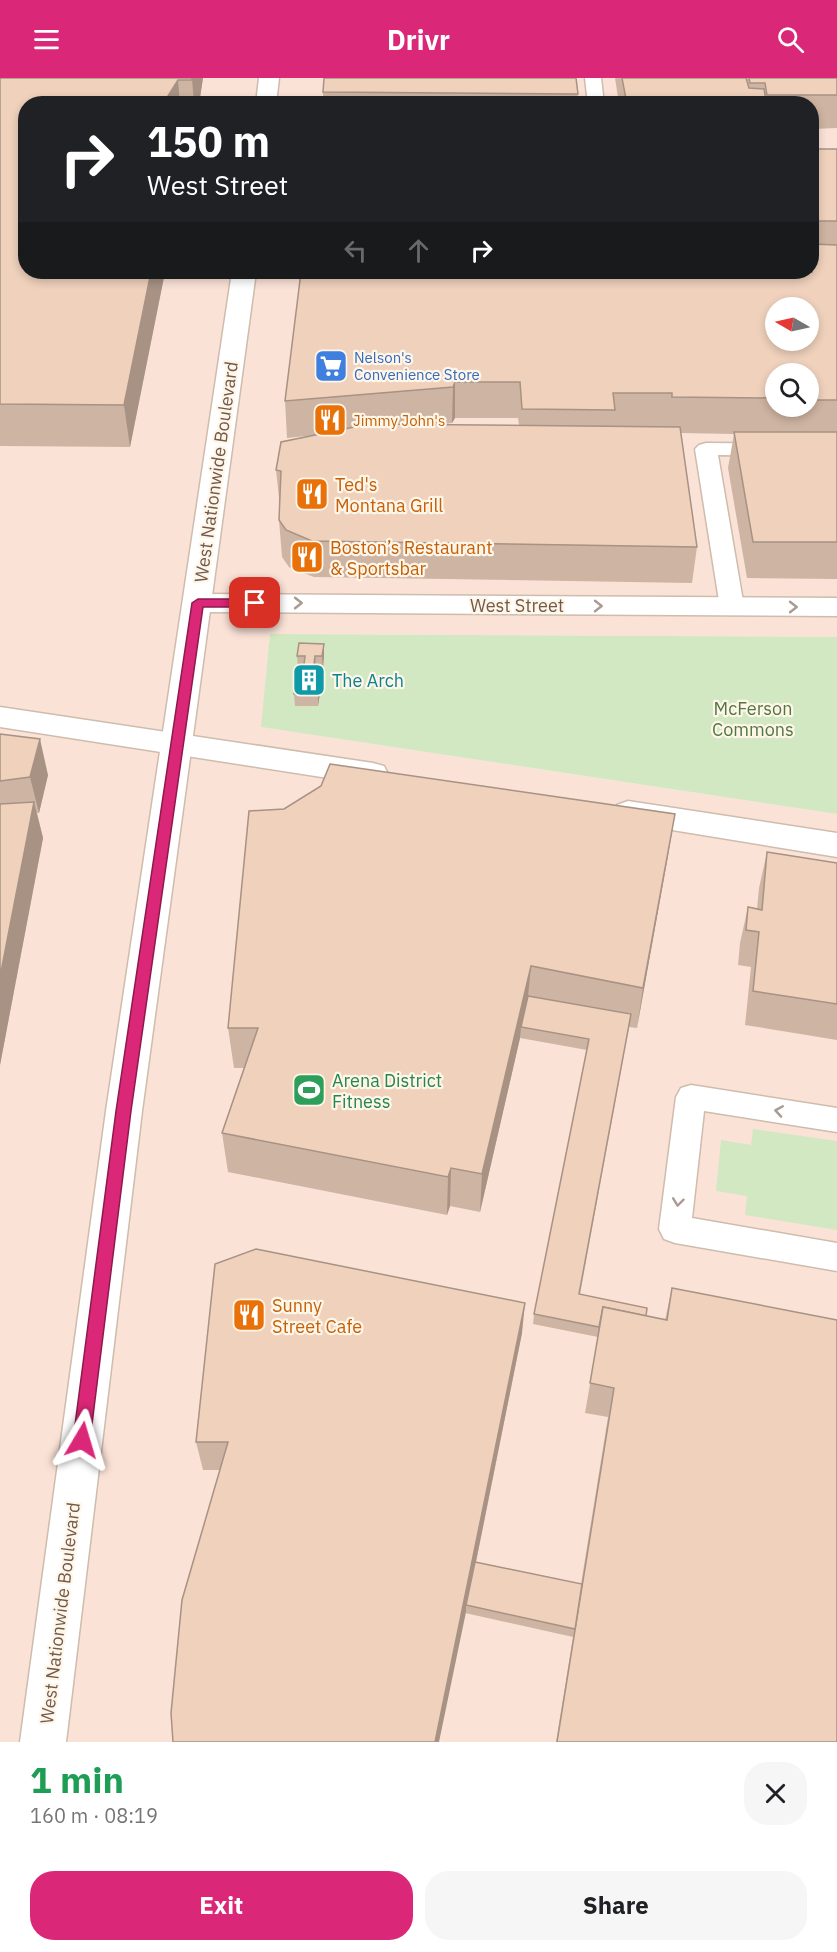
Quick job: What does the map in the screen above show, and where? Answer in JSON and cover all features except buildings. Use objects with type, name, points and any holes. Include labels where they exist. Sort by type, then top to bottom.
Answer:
[{"type":"street","points":[[267,96],[269,78]]},
{"type":"street","name":"West Nationwide Boulevard","points":[[43,1742],[123,1111],[178,745],[243,279]]},
{"type":"street","name":"West Street","points":[[198,603],[837,607]]},
{"type":"street","points":[[0,717],[403,779]]},
{"type":"street","points":[[602,809],[837,845]]},
{"type":"lane","points":[[593,78],[595,96]]},
{"type":"lane","points":[[732,607],[706,449],[837,450]]},
{"type":"lane","points":[[837,1120],[691,1097],[675,1229],[837,1257]]},
{"type":"shaded area","points":[[0,78],[837,78],[837,637],[270,634],[262,727],[837,814],[837,1742],[0,1742]]},
{"type":"green space","name":"McFerson Commons","points":[[270,634],[837,637],[837,814],[261,727]]},
{"type":"green space","points":[[753,1129],[837,1141],[837,1230],[745,1215],[747,1196],[716,1191],[721,1140],[751,1145]]},
{"type":"place","name":"Nelson's Convenience Store","points":[[331,366]]},
{"type":"place","name":"Jimmy John's","points":[[330,420]]},
{"type":"place","name":"Ted's Montana Grill","points":[[312,494]]},
{"type":"place","name":"Boston’s Restaurant & Sportsbar","points":[[307,557]]},
{"type":"place","name":"The Arch","points":[[309,680]]},
{"type":"place","name":"Arena District Fitness","points":[[309,1090]]},
{"type":"place","name":"Sunny Street Cafe","points":[[249,1315]]},
{"type":"route","points":[[82,1440],[123,1111],[198,603],[255,603]]}]
